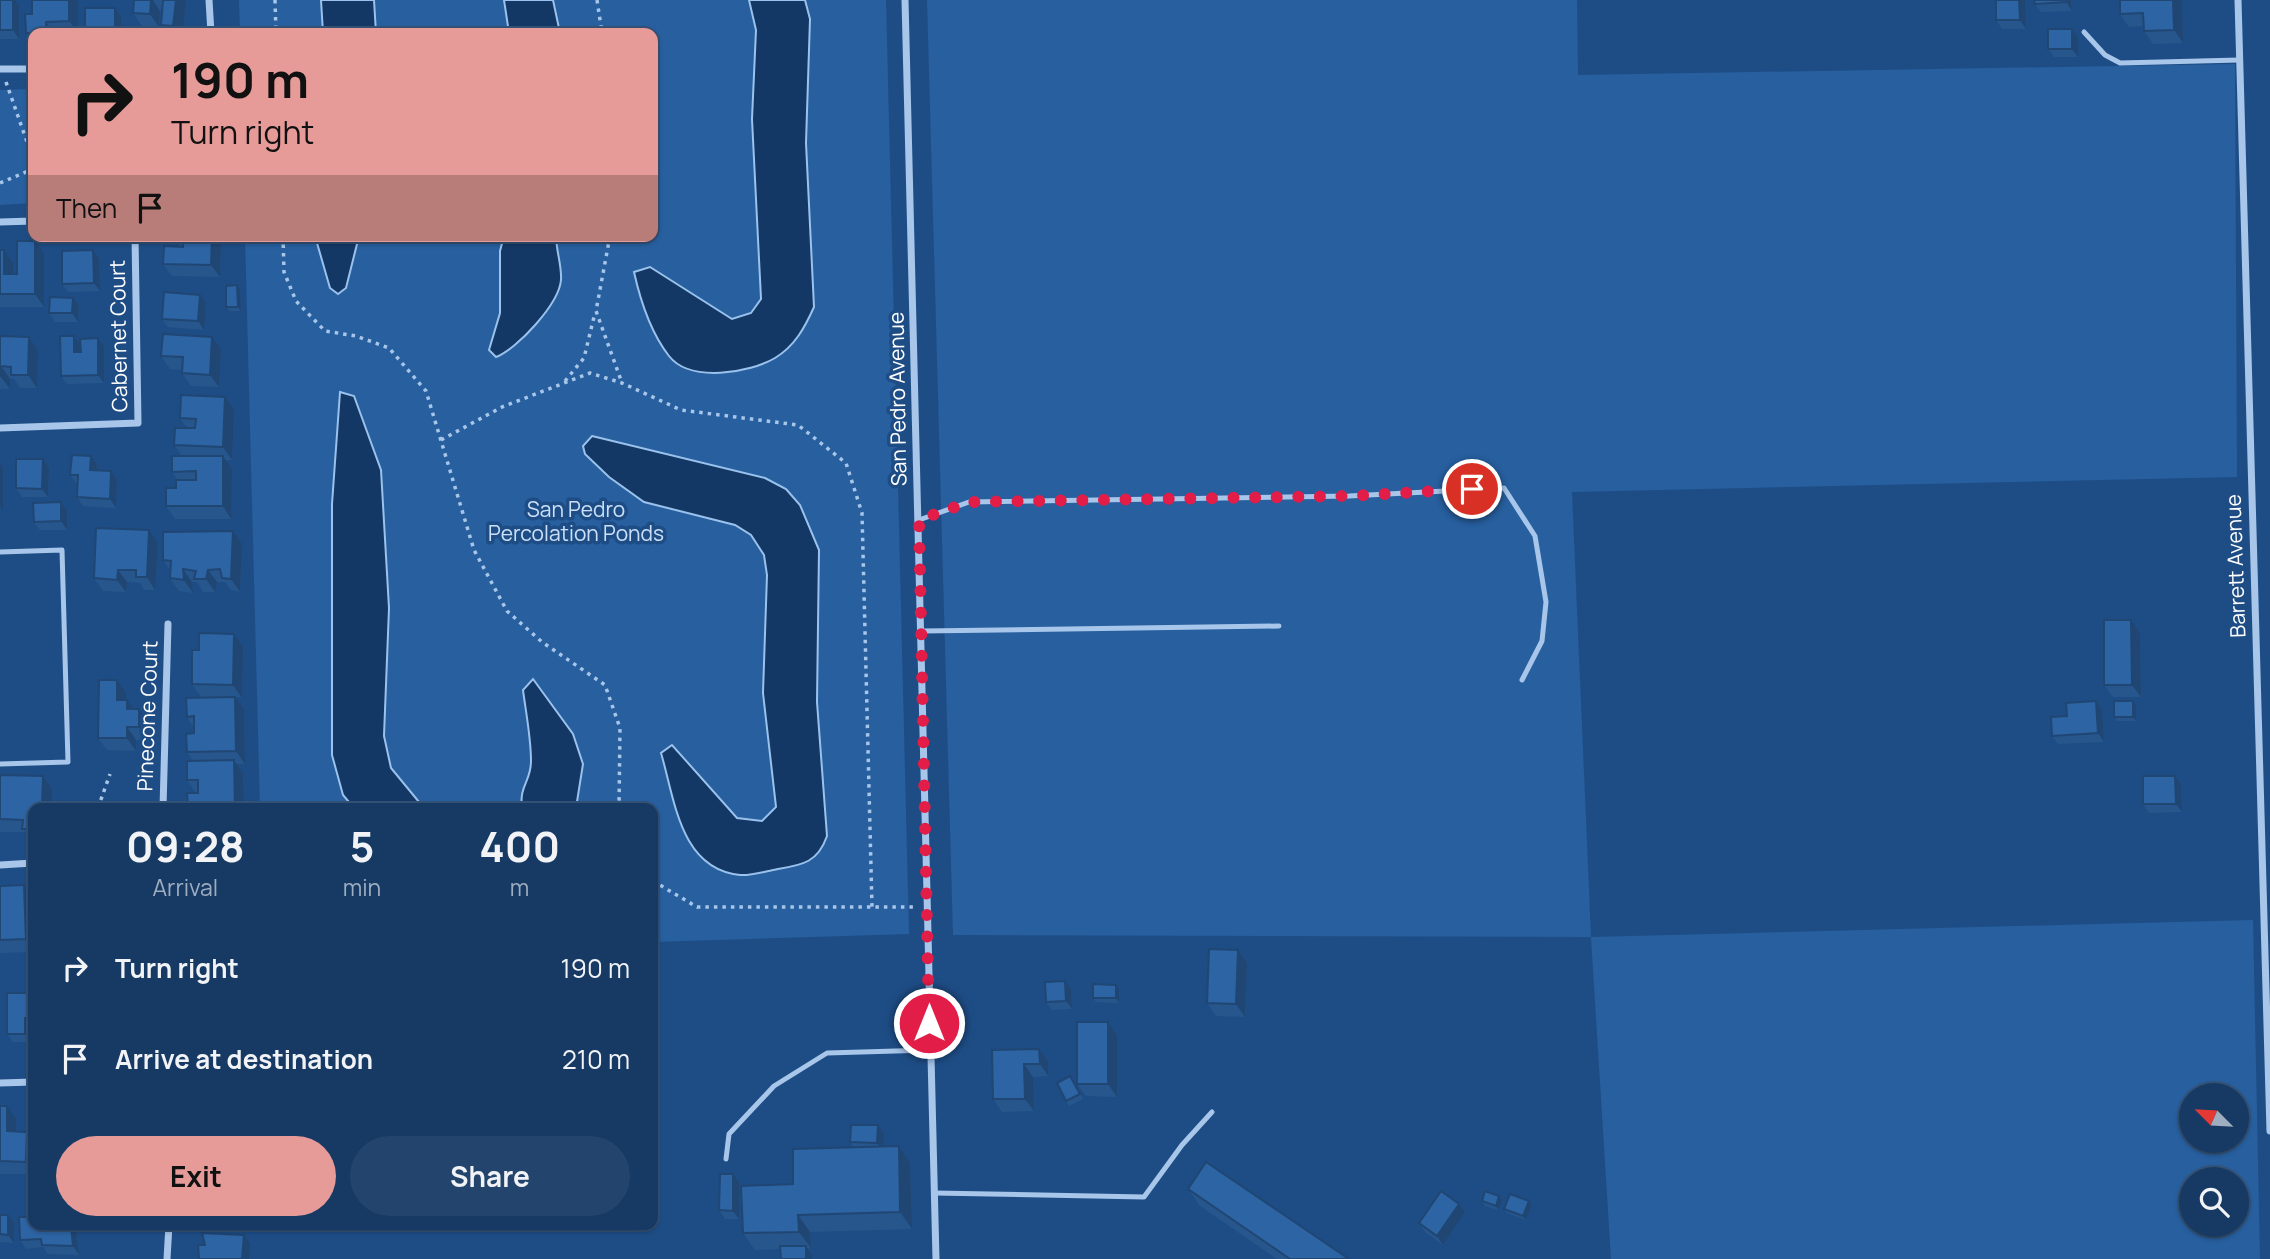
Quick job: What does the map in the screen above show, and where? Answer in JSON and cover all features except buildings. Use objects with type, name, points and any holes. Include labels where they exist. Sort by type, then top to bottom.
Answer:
[{"type":"street","points":[[209,0],[211,28]]},
{"type":"street","name":"San Pedro Avenue","points":[[905,0],[936,1259]]},
{"type":"street","name":"Barrett Avenue","points":[[2238,0],[2270,1131]]},
{"type":"street","points":[[1,69],[28,69]]},
{"type":"street","points":[[0,222],[28,221]]},
{"type":"street","name":"Cabernet Court","points":[[0,428],[138,424],[135,242]]},
{"type":"street","name":"Pinecone Court","points":[[163,803],[168,624]]},
{"type":"street","points":[[0,865],[28,863]]},
{"type":"street","points":[[0,1083],[28,1082]]},
{"type":"street","points":[[167,1259],[169,1230]]},
{"type":"lane","points":[[2084,32],[2105,55],[2120,63],[2239,60]]},
{"type":"lane","points":[[919,520],[969,502],[1349,496],[1504,488],[1535,536],[1546,602],[1542,641],[1522,680]]},
{"type":"lane","points":[[0,552],[62,551],[68,762],[0,764]]},
{"type":"lane","points":[[922,631],[1279,626]]},
{"type":"lane","points":[[726,1159],[729,1134],[774,1086],[827,1053],[930,1050]]},
{"type":"lane","points":[[934,1194],[1144,1196],[1182,1145],[1212,1112]]},
{"type":"path","points":[[275,0],[276,28]]},
{"type":"path","points":[[597,0],[602,28]]},
{"type":"path","points":[[1,69],[28,145]]},
{"type":"path","points":[[0,183],[28,171]]},
{"type":"path","points":[[283,242],[284,272],[296,301],[325,331],[356,336],[389,348],[426,391],[474,550],[507,611],[542,642],[605,685],[620,728],[619,803]]},
{"type":"path","points":[[564,382],[584,358],[609,242]]},
{"type":"path","points":[[596,310],[622,383]]},
{"type":"path","points":[[441,440],[502,407],[590,373],[622,383],[681,410],[798,425],[846,463],[862,513],[872,907]]},
{"type":"path","points":[[100,803],[110,774]]},
{"type":"path","points":[[658,884],[697,907],[929,905]]},
{"type":"green space","name":"San Pedro Percolation Ponds","points":[[239,0],[886,0],[909,934],[658,942],[658,803],[260,803],[245,242],[658,242],[658,28],[240,28]]},
{"type":"green space","points":[[927,0],[1577,0],[1578,75],[2235,64],[2237,477],[1572,492],[1591,937],[953,935]]},
{"type":"green space","points":[[28,89],[28,203],[0,205],[0,90]]},
{"type":"green space","points":[[2253,920],[2260,1259],[1611,1259],[1591,937]]},
{"type":"shaded area","points":[[321,0],[374,0],[376,28],[323,28]]},
{"type":"shaded area","points":[[504,0],[553,0],[559,28],[508,28]]},
{"type":"shaded area","points":[[749,0],[805,0],[810,19],[806,143],[814,307],[799,336],[775,358],[736,371],[705,372],[691,370],[669,356],[647,316],[634,272],[650,267],[732,319],[751,313],[761,299],[752,119],[756,30]]},
{"type":"shaded area","points":[[317,242],[358,242],[346,288],[338,294],[330,288]]},
{"type":"shaded area","points":[[502,242],[557,242],[561,280],[553,301],[536,324],[515,345],[496,357],[489,350],[500,313]]},
{"type":"shaded area","points":[[340,392],[354,396],[381,470],[389,608],[384,736],[391,768],[420,803],[350,803],[343,795],[332,755],[332,504]]},
{"type":"shaded area","points":[[592,436],[765,478],[786,489],[800,505],[819,550],[817,702],[827,836],[819,852],[808,861],[795,866],[740,875],[720,870],[704,860],[683,829],[661,753],[672,745],[737,818],[762,821],[776,807],[763,693],[767,575],[764,555],[751,535],[735,525],[644,502],[609,477],[585,454],[583,446]]},
{"type":"shaded area","points":[[533,679],[573,734],[583,764],[577,803],[522,803],[531,761],[523,690]]},
{"type":"route","points":[[929,1023],[929,905],[919,520],[969,502],[1349,496],[1472,489]]}]
